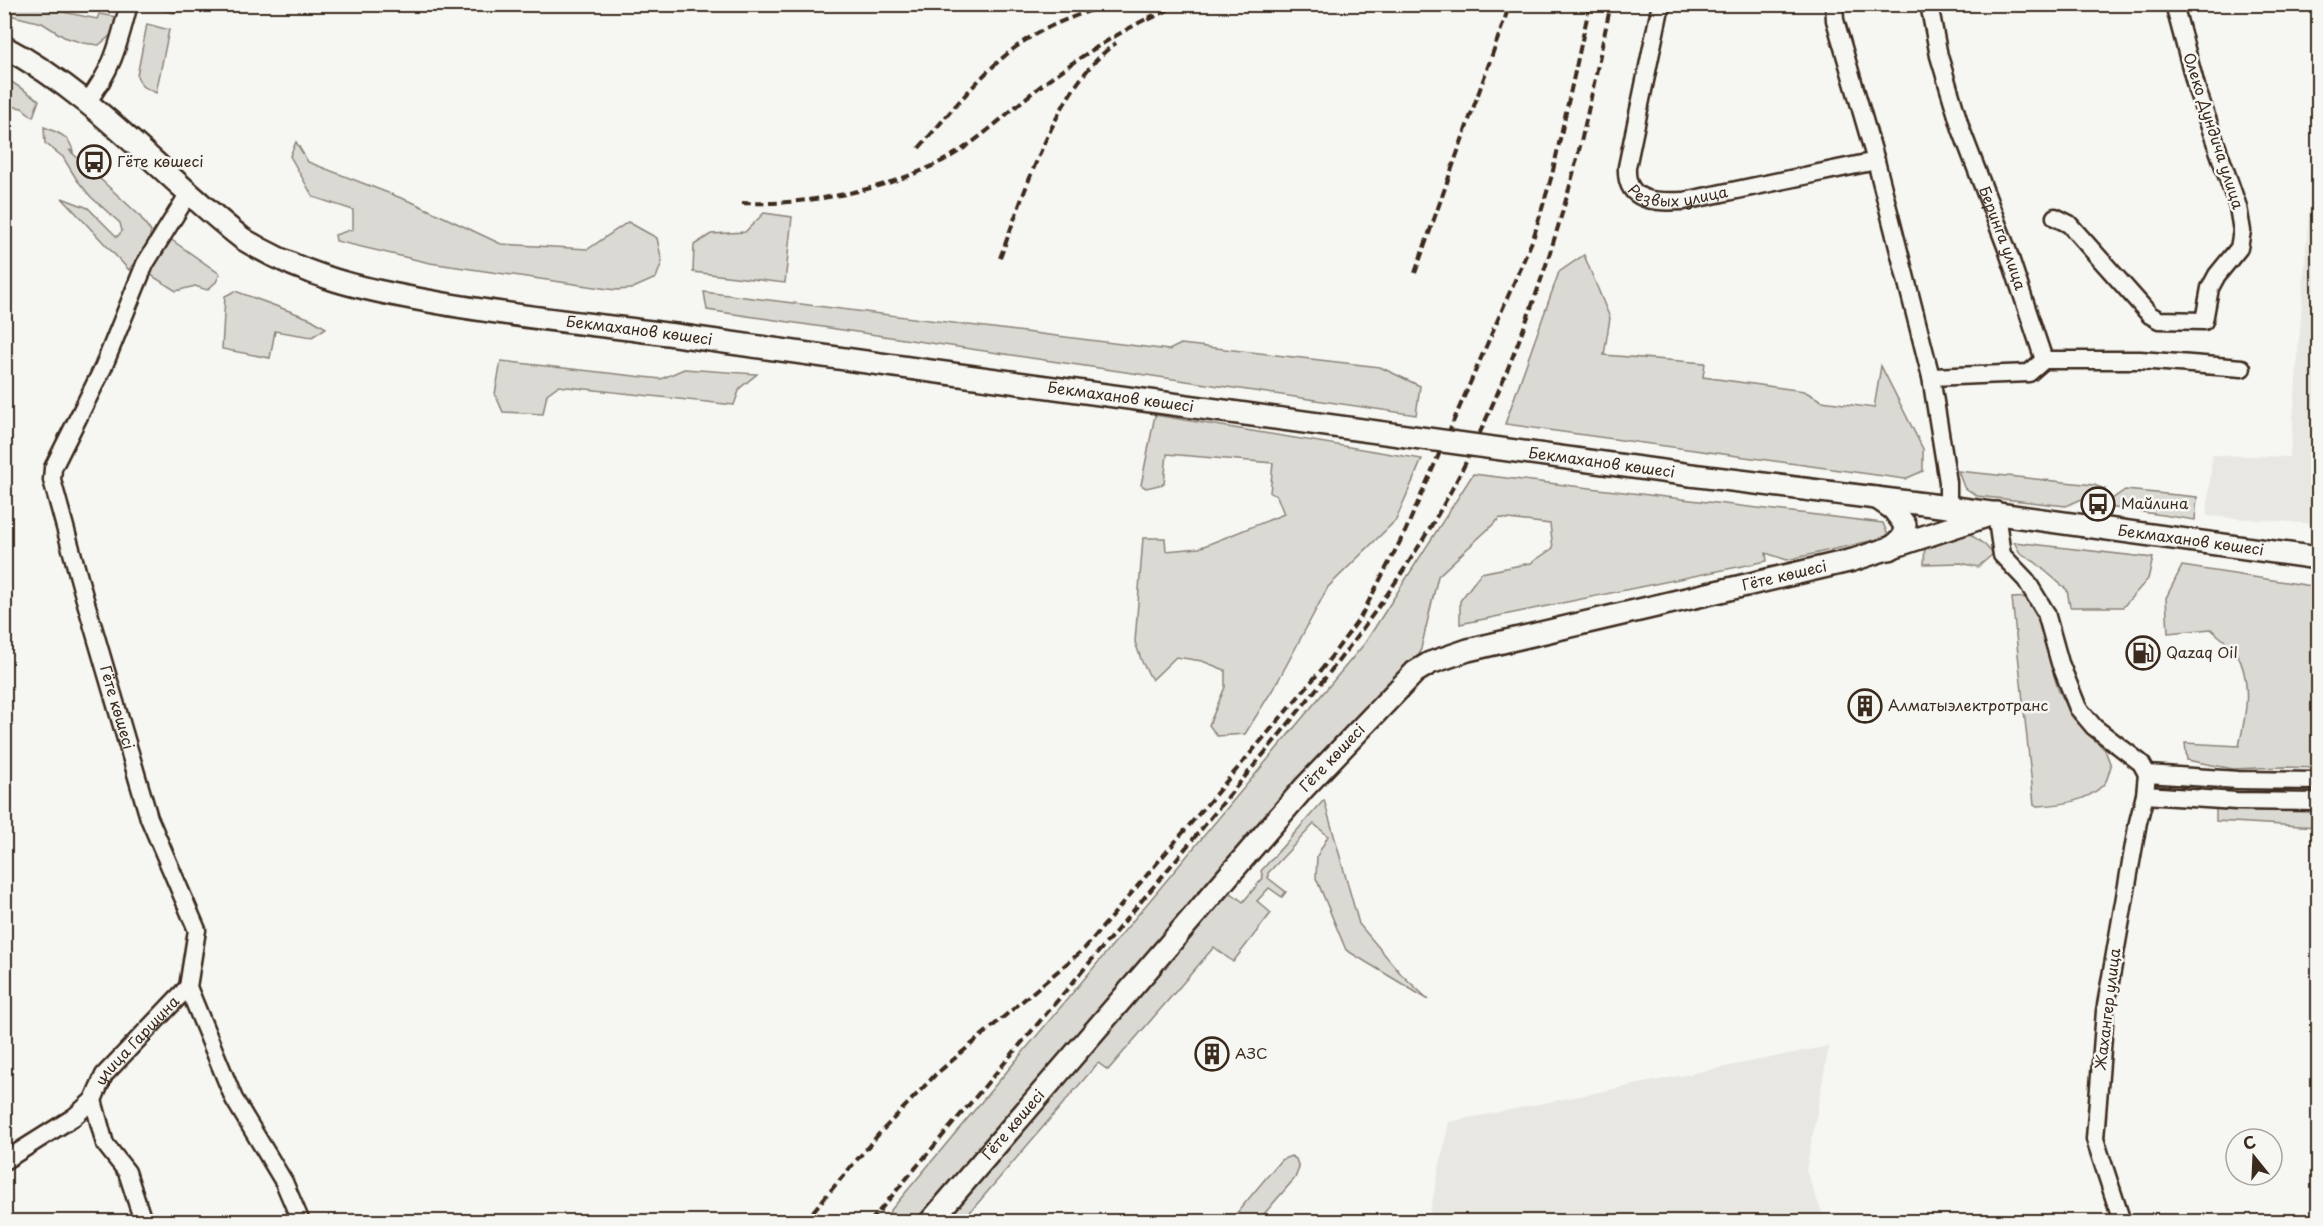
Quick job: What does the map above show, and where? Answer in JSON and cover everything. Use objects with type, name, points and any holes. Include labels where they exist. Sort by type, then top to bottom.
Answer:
[{"type":"main road","name":"Бекмаханов көшесі","points":[[4,46],[32,61],[87,102],[243,239],[272,257],[310,273],[363,290],[481,311],[1691,475],[1996,513],[2317,557]]},
{"type":"main road","points":[[1877,498],[1893,509],[1905,525],[1903,538],[1890,549]]},
{"type":"main road","name":"Гёте көшесі","points":[[930,1221],[1304,788],[1415,672],[1430,663],[1468,650],[1853,560],[1996,513]]},
{"type":"street","points":[[87,102],[104,80],[112,64],[129,4]]},
{"type":"street","name":"Резвых улица","points":[[1661,4],[1627,167],[1626,177],[1636,194],[1652,202],[1684,201],[1876,161]]},
{"type":"street","points":[[1834,4],[1835,20],[1876,161],[1931,377],[1948,482],[1948,507]]},
{"type":"street","name":"Беринга улица","points":[[1929,4],[1939,57],[1961,129],[2007,249],[2044,360]]},
{"type":"street","name":"Олеко Дундича улица","points":[[2055,217],[2069,224],[2150,315],[2159,320],[2204,321],[2210,288],[2217,274],[2239,248],[2242,231],[2238,207],[2198,90],[2174,4]]},
{"type":"street","name":"Гёте көшесі","points":[[188,987],[197,930],[149,818],[52,480],[53,468],[103,368],[145,264],[189,193]]},
{"type":"street","points":[[1931,377],[2029,373],[2044,360],[2140,360],[2242,368]]},
{"type":"street","points":[[1996,513],[2002,555],[2026,580],[2046,613],[2060,663],[2078,708],[2094,727],[2141,763],[2147,774],[2238,780],[2319,781]]},
{"type":"street","name":"Жахангер улица","points":[[2122,1221],[2095,1139],[2105,1011],[2147,774]]},
{"type":"street","points":[[2145,795],[2236,801],[2319,802]]},
{"type":"street","points":[[188,987],[234,1100],[284,1182],[302,1221]]},
{"type":"street","name":"улица Гаршина","points":[[4,1161],[74,1117],[93,1100],[104,1075],[188,987]]},
{"type":"street","name":"улица Гаршина","points":[[93,1100],[105,1144],[127,1172],[145,1221]]},
{"type":"shaded area","points":[[24,4],[97,19],[99,14],[118,17],[111,35],[99,45],[83,43],[64,37],[42,23],[5,14],[5,5]]},
{"type":"shaded area","points":[[139,4],[181,5],[180,10],[174,13]]},
{"type":"shaded area","points":[[147,24],[169,30],[156,93],[142,86],[137,76]]},
{"type":"shaded area","points":[[4,77],[39,100],[33,117],[22,108],[10,106],[5,102]]},
{"type":"shaded area","points":[[2318,86],[2318,524],[2207,516],[2212,455],[2289,457],[2311,185],[2314,95]]},
{"type":"shaded area","points":[[44,127],[66,138],[73,152],[69,150],[139,215],[151,232],[148,242],[129,270],[62,198],[88,208],[117,237],[122,231],[120,223],[91,197],[63,157],[45,143]]},
{"type":"shaded area","points":[[296,142],[308,162],[414,203],[501,244],[588,249],[628,222],[657,238],[662,262],[656,278],[631,289],[615,290],[430,263],[336,241],[335,235],[353,229],[353,210],[313,197],[290,156]]},
{"type":"shaded area","points":[[764,213],[792,217],[785,283],[693,272],[694,245],[711,234],[745,232]]},
{"type":"shaded area","points":[[166,236],[220,274],[216,282],[207,290],[195,286],[176,291],[146,272]]},
{"type":"shaded area","points":[[1584,255],[1610,318],[1604,355],[1705,363],[1703,377],[1804,391],[1822,401],[1874,408],[1881,366],[1923,449],[1923,471],[1905,479],[1505,424],[1559,272]]},
{"type":"shaded area","points":[[235,291],[311,319],[326,328],[312,337],[275,331],[270,358],[222,349],[225,296]]},
{"type":"shaded area","points":[[704,292],[1169,350],[1181,344],[1380,367],[1420,386],[1416,415],[707,310]]},
{"type":"shaded area","points":[[501,361],[661,379],[684,369],[757,374],[740,388],[734,405],[558,386],[547,394],[543,414],[503,412],[495,394]]},
{"type":"shaded area","points":[[1155,415],[1422,459],[1396,520],[1328,587],[1278,681],[1245,734],[1217,736],[1209,725],[1225,687],[1225,670],[1202,661],[1176,657],[1152,680],[1142,662],[1135,642],[1143,538],[1165,538],[1166,551],[1199,548],[1284,514],[1277,496],[1270,493],[1273,463],[1167,454],[1164,484],[1146,488],[1141,485]]},
{"type":"shaded area","points":[[1958,471],[2094,485],[2105,489],[2066,506],[1977,496],[1964,487]]},
{"type":"shaded area","points":[[1473,474],[1883,523],[1888,535],[1787,560],[1766,553],[1767,561],[1460,624],[1460,601],[1481,573],[1531,563],[1553,548],[1550,524],[1500,518],[1438,576],[1420,653],[1190,912],[923,1221],[881,1222],[1365,643]]},
{"type":"shaded area","points":[[2125,490],[2197,497],[2195,520],[2102,506]]},
{"type":"shaded area","points":[[1970,534],[1993,554],[1978,567],[1961,563],[1924,564],[1925,545],[1945,537]]},
{"type":"shaded area","points":[[2014,542],[2153,558],[2148,579],[2123,607],[2070,607],[2067,590],[2035,562],[2020,553]]},
{"type":"shaded area","points":[[2182,566],[2318,587],[2318,768],[2233,769],[2187,760],[2185,743],[2239,746],[2246,711],[2246,687],[2245,675],[2236,652],[2211,629],[2168,633],[2166,598]]},
{"type":"shaded area","points":[[2031,597],[2058,689],[2074,719],[2105,750],[2111,766],[2105,782],[2090,795],[2064,803],[2037,806],[2034,804],[2012,598]]},
{"type":"shaded area","points":[[2247,786],[2318,787],[2318,797],[2248,797]]},
{"type":"shaded area","points":[[1324,800],[1359,924],[1401,974],[1429,1000],[1346,950],[1316,878],[1317,856],[1328,836],[1314,824],[1268,873],[1268,878],[1286,892],[1282,897],[1269,888],[1257,901],[1271,913],[1233,962],[1214,947],[1108,1070],[1098,1063],[965,1218],[968,1221],[946,1221],[1230,892],[1243,902],[1263,878],[1261,871]]},
{"type":"shaded area","points":[[2216,805],[2318,808],[2318,827],[2216,821]]},
{"type":"shaded area","points":[[1829,1046],[1806,1171],[1825,1221],[1428,1221],[1449,1122]]},
{"type":"shaded area","points":[[1291,1156],[1296,1159],[1299,1168],[1295,1178],[1258,1221],[1230,1221],[1281,1160]]},
{"type":"railway","points":[[919,148],[977,82],[1016,47],[1049,27],[1109,4]]},
{"type":"railway","points":[[1148,20],[1180,4]]},
{"type":"railway","points":[[1415,273],[1510,4]]},
{"type":"railway","points":[[804,1222],[878,1135],[935,1075],[1084,949],[1322,669],[1360,618],[1405,532],[1533,239],[1552,175],[1590,4]]},
{"type":"railway","points":[[870,1222],[1128,917],[1315,691],[1379,605],[1437,515],[1463,468],[1493,404],[1544,271],[1578,154],[1611,4]]},
{"type":"railway","points":[[742,203],[797,201],[857,191],[887,183],[941,162],[974,141],[1069,65],[1154,15]]},
{"type":"railway","points":[[1000,258],[1032,171],[1060,112],[1076,85],[1095,62],[1116,43]]},
{"type":"place","name":"Гёте көшесі","points":[[94,162]]},
{"type":"place","name":"Майлина","points":[[2098,504]]},
{"type":"place","name":"Qazaq Oil","points":[[2143,653]]},
{"type":"place","name":"Алматыэлектротранс","points":[[1865,706]]},
{"type":"place","name":"АЗС","points":[[1212,1054]]}]
